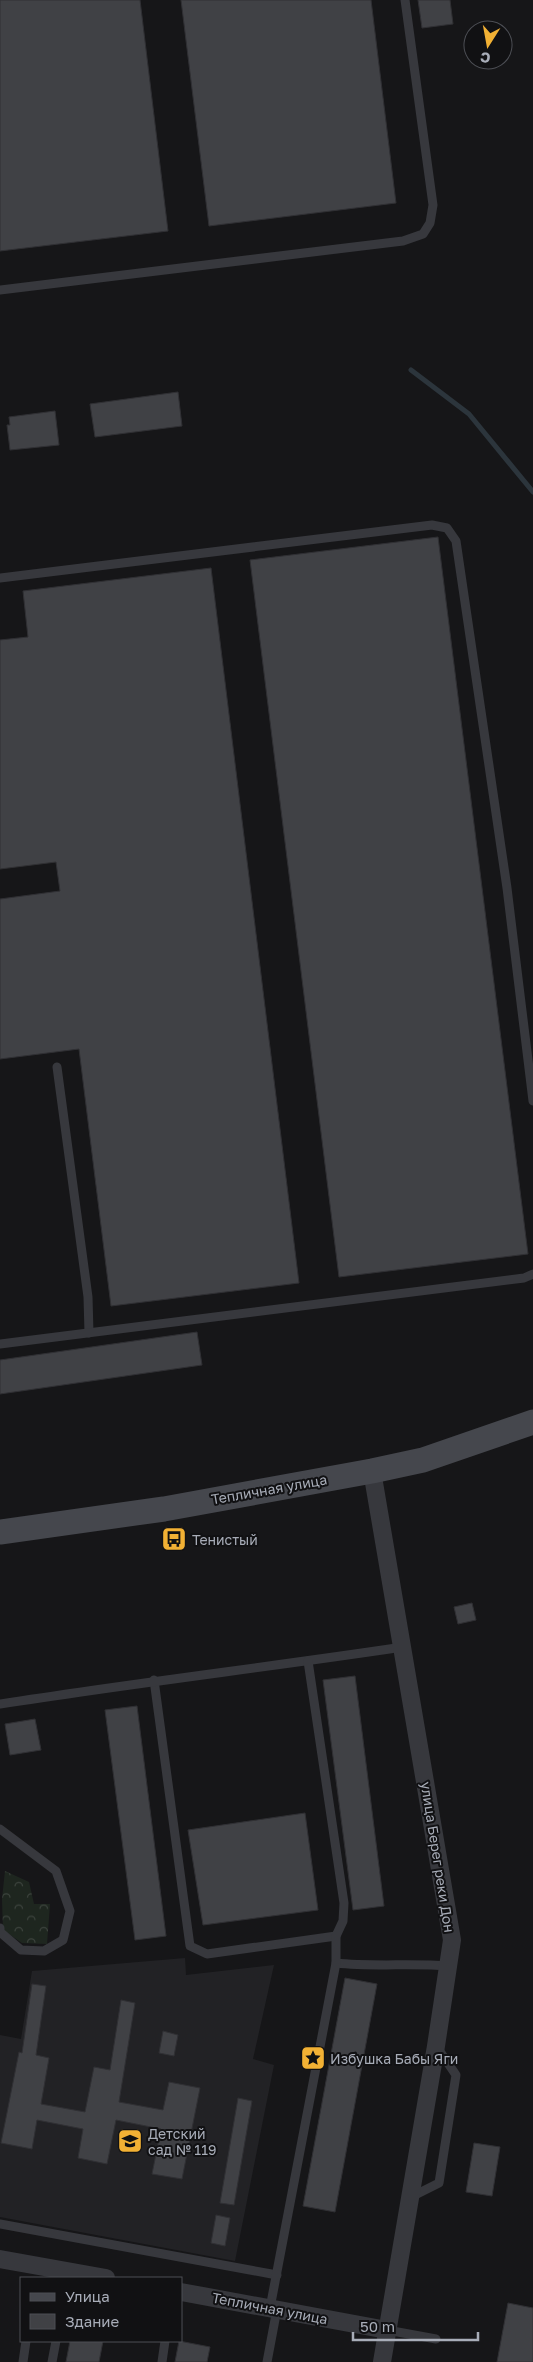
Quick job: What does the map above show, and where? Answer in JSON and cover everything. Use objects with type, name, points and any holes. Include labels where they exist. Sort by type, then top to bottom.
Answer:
[{"type":"street","name":"Тепличная улица","points":[[0,1532],[164,1509],[424,1460],[533,1422]]},
{"type":"street","name":"улица Берег реки Дон","points":[[372,1470],[404,1646],[452,1940],[411,2197],[382,2362]]},
{"type":"street","points":[[0,2258],[68,2275],[93,2277]]},
{"type":"street","name":"Тепличная улица","points":[[182,2292],[387,2330]]},
{"type":"lane","points":[[0,290],[403,241],[423,234],[430,223],[433,205],[405,0]]},
{"type":"lane","points":[[0,578],[432,525],[446,528],[456,541],[507,888],[533,1101]]},
{"type":"lane","points":[[57,1067],[88,1297],[89,1333]]},
{"type":"lane","points":[[0,1344],[524,1278],[533,1274]]},
{"type":"lane","points":[[0,1704],[154,1680],[308,1661],[404,1646]]},
{"type":"lane","points":[[268,2362],[277,2275],[336,1963],[336,1936],[343,1921],[344,1903],[308,1661]]},
{"type":"lane","points":[[154,1680],[190,1946],[207,1954],[336,1936]]},
{"type":"lane","points":[[0,1829],[56,1871],[70,1911],[63,1940],[44,1950],[21,1950],[0,1932],[0,1928]]},
{"type":"lane","points":[[336,1963],[354,1965],[419,1963],[449,1966]]},
{"type":"lane","points":[[411,2197],[439,2183],[456,2075],[436,2046]]},
{"type":"lane","points":[[0,2224],[277,2275]]},
{"type":"lane","points":[[387,2330],[436,2339]]},
{"type":"lane","points":[[23,2362],[26,2342]]},
{"type":"lane","points":[[52,2362],[56,2342]]},
{"type":"lane","points":[[162,2362],[165,2342]]},
{"type":"shaded area","name":"Детский сад № 119","points":[[185,1958],[186,1975],[274,1965],[253,2059],[274,2065],[235,2261],[0,2217],[0,2035],[21,2039],[32,1971]]},
{"type":"green space","points":[[5,1871],[29,1882],[34,1904],[50,1904],[47,1944],[22,1943],[3,1930],[2,1899]]},
{"type":"building","points":[[0,0],[140,0],[168,231],[0,251]]},
{"type":"building","points":[[181,0],[371,0],[396,203],[209,226]]},
{"type":"building","points":[[418,0],[450,0],[453,24],[422,28]]},
{"type":"building","points":[[178,392],[182,426],[95,437],[90,404]]},
{"type":"building","points":[[55,411],[59,445],[10,450],[7,425],[10,425],[9,417]]},
{"type":"building","points":[[438,537],[528,1254],[339,1277],[250,560]]},
{"type":"building","points":[[211,568],[299,1283],[111,1306],[79,1049],[0,1059],[0,899],[60,891],[56,862],[0,869],[0,640],[28,637],[23,591]]},
{"type":"building","points":[[197,1332],[202,1365],[0,1394],[0,1360]]},
{"type":"building","points":[[472,1603],[476,1620],[458,1624],[454,1607]]},
{"type":"building","points":[[355,1676],[384,1906],[353,1910],[323,1680]]},
{"type":"building","points":[[137,1706],[166,1936],[135,1940],[105,1710]]},
{"type":"building","points":[[35,1719],[41,1750],[10,1755],[5,1724]]},
{"type":"building","points":[[305,1813],[318,1910],[203,1925],[188,1830]]},
{"type":"building","points":[[345,1978],[377,1984],[335,2212],[303,2206]]},
{"type":"building","points":[[32,1984],[46,1986],[36,2055],[49,2058],[41,2104],[85,2112],[94,2067],[110,2070],[121,2000],[135,2003],[119,2102],[163,2110],[169,2082],[200,2088],[182,2179],[152,2174],[161,2129],[116,2120],[107,2164],[78,2158],[83,2129],[37,2120],[32,2149],[1,2143],[19,2052],[22,2053]]},
{"type":"building","points":[[163,2031],[178,2035],[174,2056],[159,2053]]},
{"type":"building","points":[[238,2098],[252,2101],[234,2205],[220,2203]]},
{"type":"building","points":[[474,2143],[500,2147],[492,2196],[466,2192]]},
{"type":"building","points":[[216,2215],[230,2218],[225,2246],[211,2243]]},
{"type":"building","points":[[508,2303],[533,2308],[533,2362],[497,2362]]},
{"type":"building","points":[[70,2342],[103,2342],[99,2362],[66,2362]]},
{"type":"building","points":[[179,2342],[210,2347],[207,2362],[175,2362]]},
{"type":"waterway","points":[[411,370],[469,414],[533,492]]},
{"type":"place","name":"Тенистый","points":[[174,1539]]},
{"type":"place","name":"Избушка Бабы Яги","points":[[313,2058]]},
{"type":"place","name":"Детский сад № 119","points":[[130,2141]]}]
